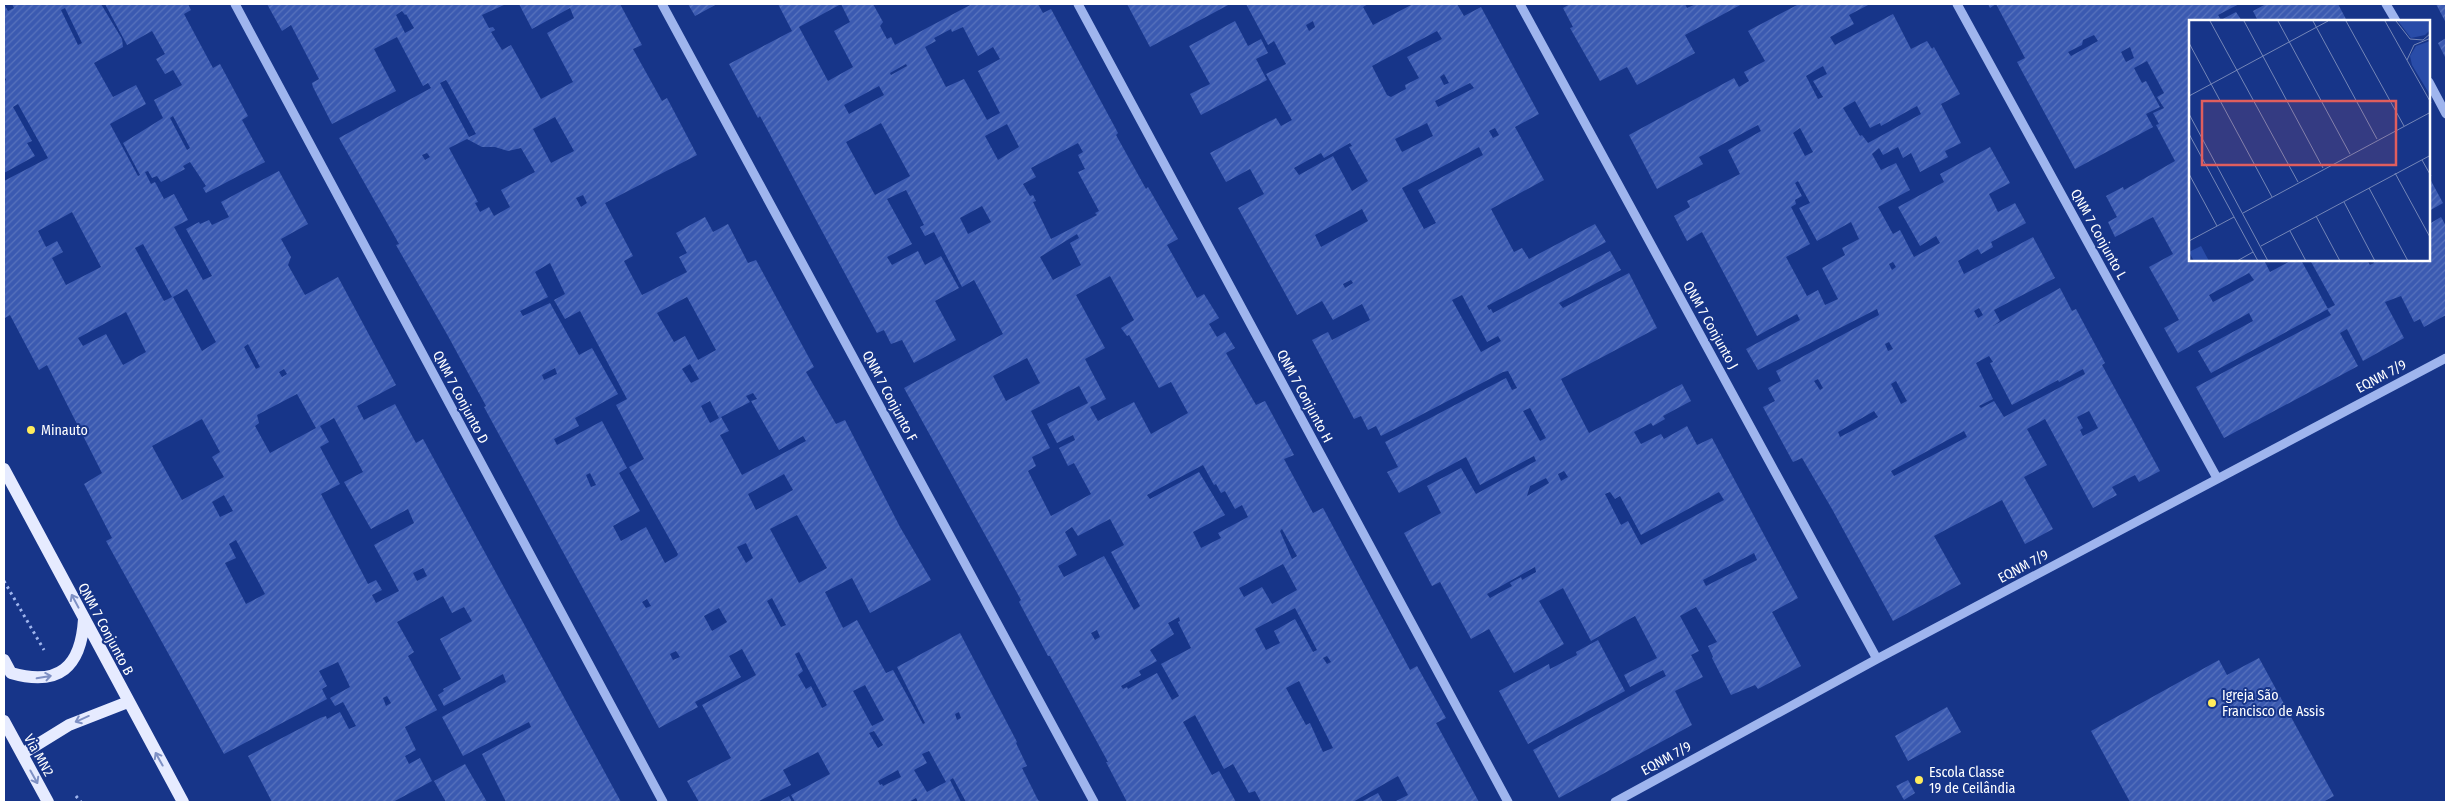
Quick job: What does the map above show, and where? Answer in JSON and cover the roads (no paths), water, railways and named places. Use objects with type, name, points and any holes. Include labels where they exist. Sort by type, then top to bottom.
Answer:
[{"type":"main road","name":"QNM 7 Conjunto B","points":[[4,469],[183,802]]},
{"type":"main road","points":[[4,660],[11,673],[31,679],[63,672],[73,660],[82,641],[84,617]]},
{"type":"main road","points":[[22,754],[69,725],[128,702]]},
{"type":"main road","name":"Via MN2","points":[[4,721],[48,802]]},
{"type":"street","name":"QNM 7 Conjunto D","points":[[235,4],[663,802]]},
{"type":"street","name":"QNM 7 Conjunto F","points":[[662,4],[1094,802]]},
{"type":"street","name":"QNM 7 Conjunto H","points":[[1078,4],[1508,802]]},
{"type":"street","name":"QNM 7 Conjunto J","points":[[1520,4],[1877,659]]},
{"type":"street","name":"QNM 7 Conjunto L","points":[[1957,4],[2217,478]]},
{"type":"street","points":[[2386,4],[2395,20]]},
{"type":"street","points":[[2430,84],[2446,114]]},
{"type":"street","name":"EQNM 7/9","points":[[1615,802],[1877,659],[2446,358]]},
{"type":"place","name":"Minauto","points":[[31,430]]},
{"type":"place","name":"Igreja São Francisco de Assis","points":[[2212,703]]},
{"type":"place","name":"Escola Classe 19 de Ceilândia","points":[[1919,780]]}]
